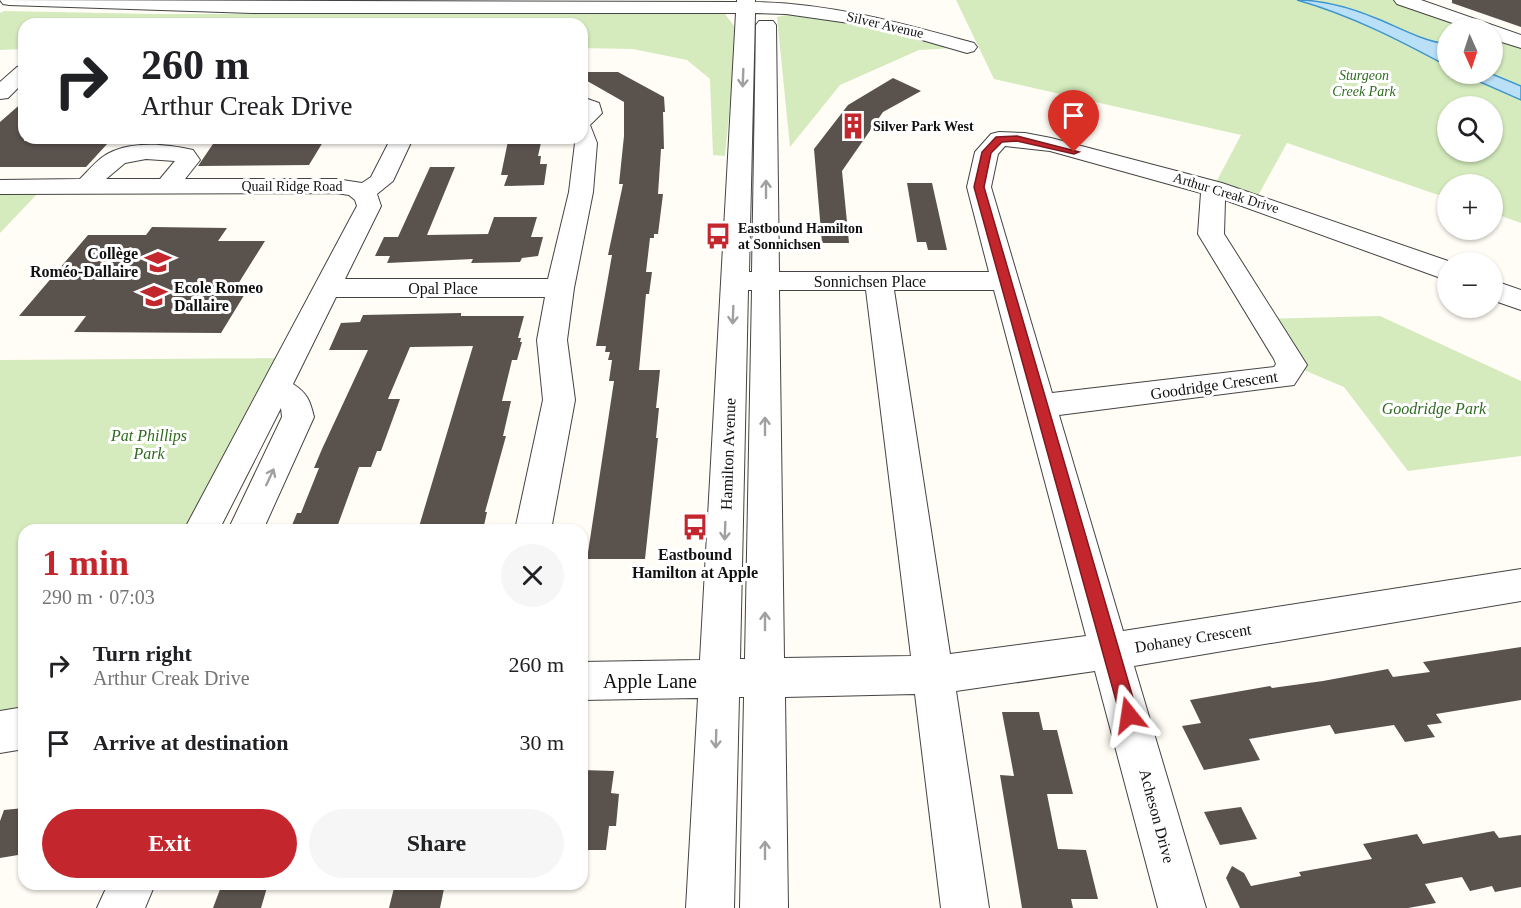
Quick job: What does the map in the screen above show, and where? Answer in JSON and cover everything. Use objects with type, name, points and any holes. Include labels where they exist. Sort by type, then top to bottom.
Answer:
[{"type":"street","name":"Silver Avenue","points":[[9,0],[252,7],[766,3],[879,22],[967,47]]},
{"type":"street","points":[[1403,0],[1455,18]]},
{"type":"street","name":"Hamilton Avenue","points":[[710,908],[746,3]]},
{"type":"street","points":[[764,908],[766,3]]},
{"type":"street","points":[[1503,36],[1521,42]]},
{"type":"street","points":[[0,93],[18,76]]},
{"type":"street","name":"Arthur Creak Drive","points":[[999,139],[1030,141],[1213,188],[1354,235],[1437,267]]},
{"type":"street","name":"Acheson Drive","points":[[999,139],[987,152],[979,187],[1182,908]]},
{"type":"street","points":[[363,193],[381,181],[399,144]]},
{"type":"street","points":[[534,524],[559,400],[552,340],[560,288],[581,192],[586,144]]},
{"type":"street","points":[[87,187],[111,160],[123,156],[167,152],[185,155],[188,159],[167,187]]},
{"type":"street","name":"Quail Ridge Road","points":[[0,187],[348,186],[363,193],[369,199],[369,206],[204,524]]},
{"type":"street","name":"Goodridge Crescent","points":[[1040,406],[1283,377],[1289,371],[1292,365],[1289,358],[1211,234],[1213,188]]},
{"type":"street","name":"Sonnichsen Place","points":[[735,281],[1005,281]]},
{"type":"street","points":[[879,281],[965,908]]},
{"type":"street","name":"Opal Place","points":[[326,288],[560,288]]},
{"type":"street","points":[[1503,294],[1521,301]]},
{"type":"street","points":[[248,524],[298,417],[295,401],[274,387]]},
{"type":"street","name":"Dohaney Crescent","points":[[719,681],[934,675],[1111,651],[1521,585]]},
{"type":"street","name":"Apple Lane","points":[[588,681],[719,681]]},
{"type":"street","points":[[0,732],[18,729]]},
{"type":"street","points":[[121,908],[129,890]]},
{"type":"green space","name":"Sturgeon Creek Park","points":[[956,0],[1403,0],[1455,18],[1437,18],[1437,84],[1503,84],[1503,36],[1521,42],[1521,223],[1503,217],[1503,174],[1437,174],[1437,195],[1287,143],[1255,201],[1213,188],[1241,135],[994,79]]},
{"type":"green space","points":[[4,11],[154,14],[725,14],[737,30],[725,156],[713,155],[710,79],[687,60],[633,49],[588,48],[588,18],[18,18],[18,49],[0,50],[0,13]]},
{"type":"green space","points":[[795,13],[886,28],[955,48],[919,50],[840,85],[790,147],[777,17]]},
{"type":"green space","points":[[0,187],[38,193],[0,233]]},
{"type":"green space","name":"Goodridge Park","points":[[1380,316],[1521,381],[1521,456],[1408,471],[1344,387],[1292,365],[1263,319]]},
{"type":"green space","name":"Pat Phillips Park","points":[[290,358],[204,524],[18,524],[18,729],[0,732],[0,360]]},
{"type":"water","points":[[1297,0],[1318,1],[1348,8],[1437,42],[1437,61],[1374,29]]},
{"type":"water","points":[[1503,79],[1521,86],[1521,100],[1485,84],[1503,84]]},
{"type":"building","points":[[1452,0],[1521,0],[1521,27],[1503,21],[1503,18],[1495,18],[1452,3]]},
{"type":"building","points":[[588,72],[618,72],[664,97],[664,149],[661,149],[658,194],[663,194],[658,234],[650,238],[646,272],[652,272],[649,294],[646,294],[639,370],[660,370],[656,408],[659,408],[656,438],[658,438],[645,559],[588,559],[614,381],[609,381],[612,360],[608,360],[610,352],[605,352],[606,346],[596,346],[612,255],[608,255],[623,184],[619,184],[624,136],[624,102],[588,81]]},
{"type":"building","points":[[893,78],[921,91],[883,112],[842,171],[849,243],[822,243],[814,149],[848,105]]},
{"type":"building","points":[[18,106],[18,144],[107,144],[86,167],[0,167],[0,122]]},
{"type":"building","points":[[213,144],[322,144],[309,165],[198,166]]},
{"type":"building","points":[[507,144],[541,144],[538,156],[541,156],[540,164],[547,164],[544,185],[504,186],[508,175],[501,175]]},
{"type":"building","points":[[430,167],[455,167],[427,235],[488,234],[494,217],[537,217],[531,237],[543,237],[538,256],[522,258],[520,262],[471,263],[473,259],[387,263],[390,256],[375,256],[384,237],[398,237]]},
{"type":"building","points":[[907,183],[932,183],[947,250],[928,250],[926,242],[917,242]]},
{"type":"building","name":"Collège Roméo-Dallaire","points":[[152,227],[227,228],[218,241],[265,241],[238,284],[251,284],[221,333],[74,332],[86,316],[19,316],[88,235],[146,235]]},
{"type":"building","points":[[461,313],[461,316],[524,316],[518,338],[521,338],[520,342],[522,342],[517,360],[512,360],[502,401],[511,401],[503,436],[506,436],[485,512],[487,512],[484,524],[420,524],[473,346],[410,347],[388,399],[400,399],[381,451],[377,451],[371,467],[359,467],[338,524],[292,524],[297,513],[301,513],[319,468],[314,468],[368,350],[329,350],[341,323],[360,322],[363,315]]},
{"type":"building","points":[[1521,647],[1521,700],[1436,714],[1442,723],[1427,725],[1435,737],[1405,742],[1394,725],[1335,734],[1330,725],[1249,739],[1260,760],[1204,770],[1182,726],[1201,723],[1190,700],[1270,686],[1272,688],[1323,681],[1388,669],[1393,677],[1430,672],[1423,662]]},
{"type":"building","points":[[1002,712],[1039,712],[1043,730],[1057,730],[1073,794],[1047,794],[1058,849],[1086,850],[1098,899],[1071,899],[1073,908],[1022,908],[1000,775],[1014,776]]},
{"type":"building","points":[[588,770],[614,771],[611,793],[619,794],[616,826],[609,826],[606,850],[588,850]]},
{"type":"building","points":[[1241,807],[1257,839],[1220,845],[1204,812]]},
{"type":"building","points":[[18,809],[18,855],[0,858],[0,821],[4,810]]},
{"type":"building","points":[[1494,831],[1499,838],[1521,835],[1521,887],[1495,892],[1492,886],[1470,891],[1462,877],[1425,884],[1436,903],[1408,908],[1240,908],[1226,878],[1232,866],[1244,873],[1251,886],[1301,876],[1299,872],[1372,859],[1363,844],[1417,834],[1423,844]]},
{"type":"building","points":[[220,890],[266,890],[261,908],[213,908]]},
{"type":"building","points":[[394,890],[444,890],[440,908],[389,908]]},
{"type":"place","name":"Silver Park West","points":[[853,126]]},
{"type":"place","name":"Eastbound Hamilton at Sonnichsen","points":[[718,236]]},
{"type":"place","name":"Collège Roméo-Dallaire","points":[[158,262]]},
{"type":"place","name":"Ecole Romeo Dallaire","points":[[154,296]]},
{"type":"place","name":"Eastbound Hamilton at Apple","points":[[695,527]]},
{"type":"route","points":[[1074,152],[1017,138],[999,139],[987,152],[979,187],[1129,715]]}]
